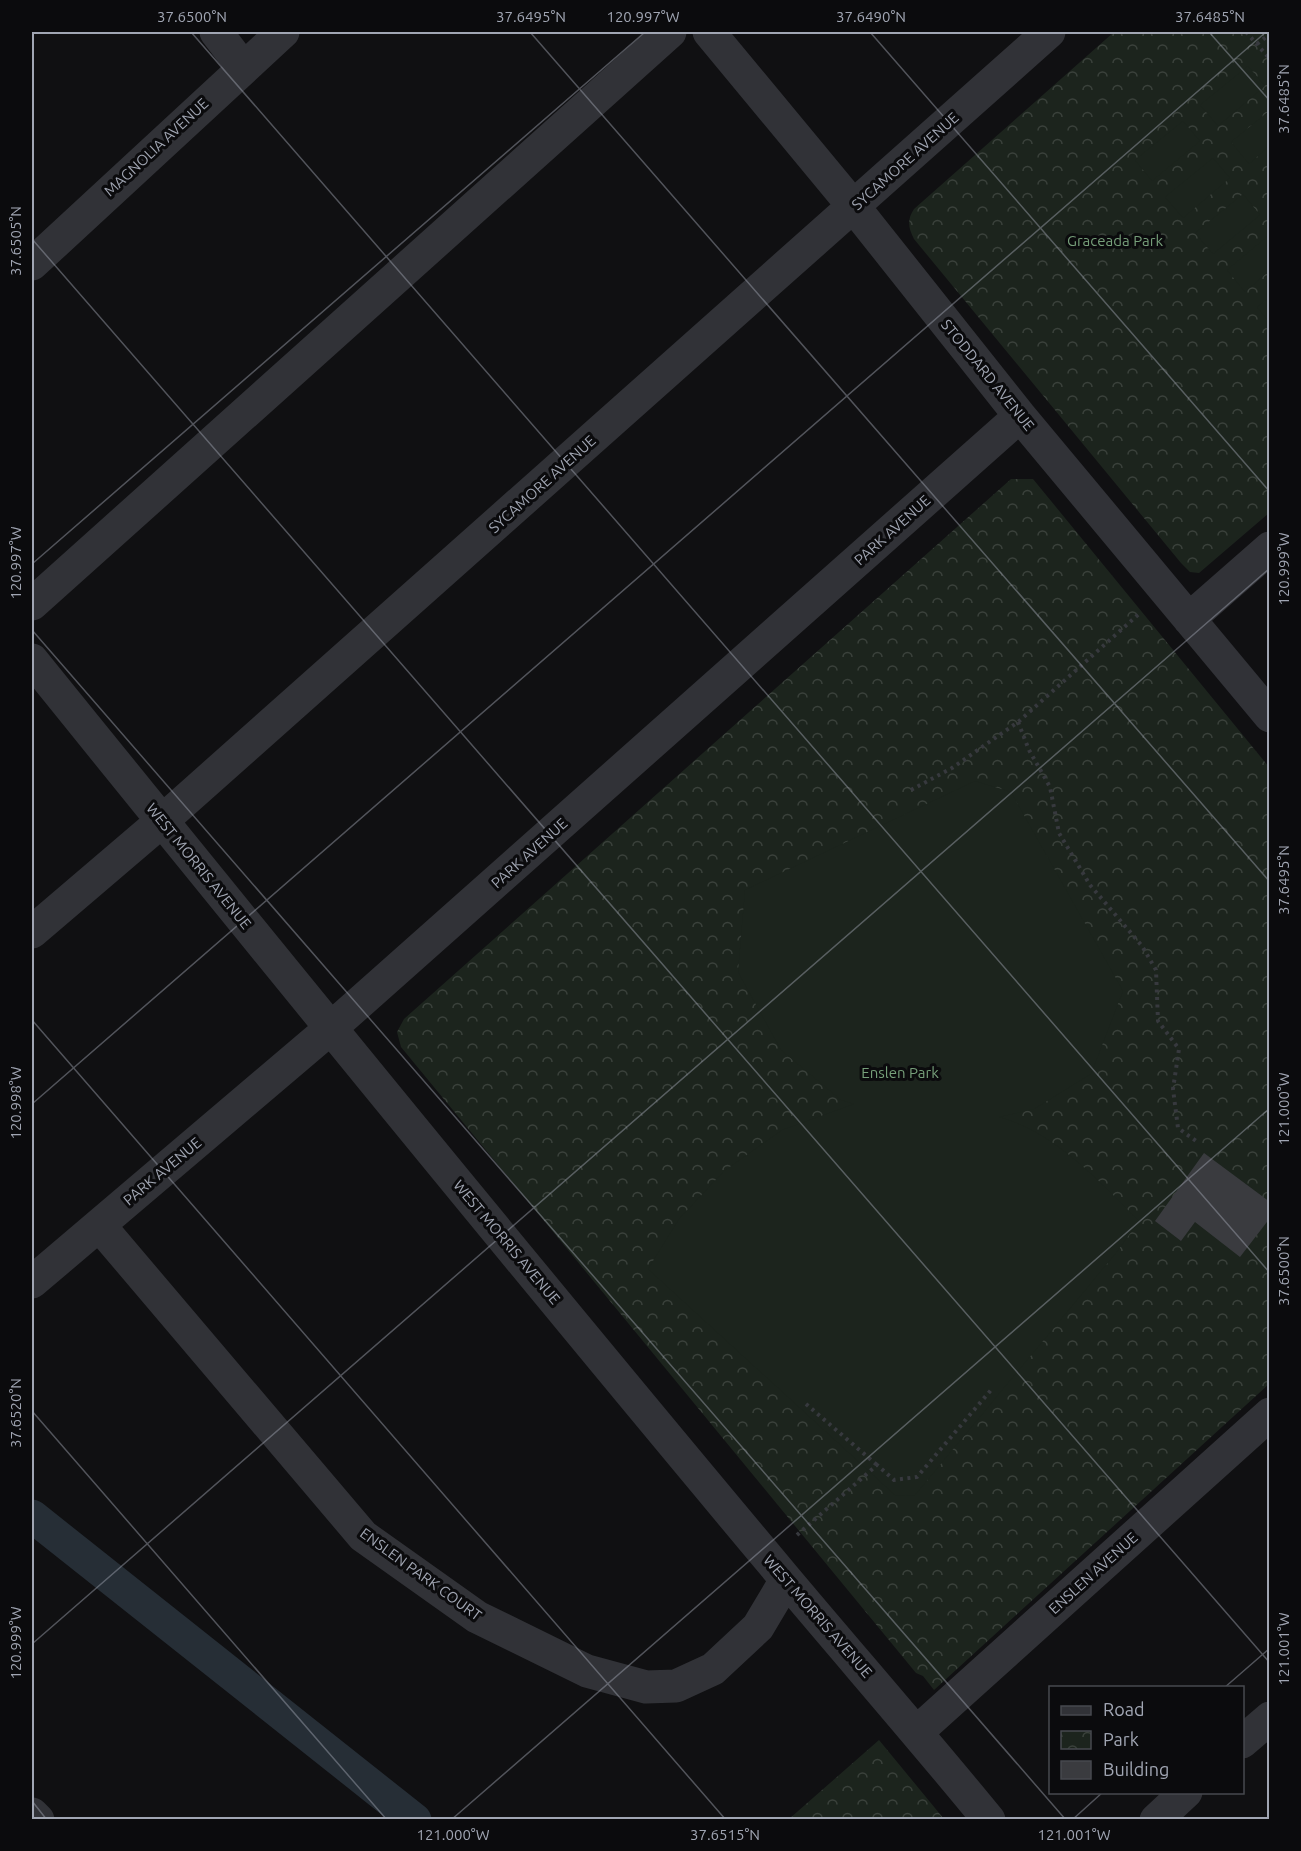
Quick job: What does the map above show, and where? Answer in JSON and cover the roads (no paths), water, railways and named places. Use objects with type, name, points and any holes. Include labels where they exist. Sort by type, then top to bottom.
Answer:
[{"type":"street","points":[[216,32],[243,66]]},
{"type":"street","name":"MAGNOLIA AVENUE","points":[[32,264],[243,66],[283,32]]},
{"type":"street","points":[[32,604],[670,32]]},
{"type":"street","name":"STODDARD AVENUE","points":[[709,32],[854,207],[1020,416],[1269,716]]},
{"type":"street","name":"SYCAMORE AVENUE","points":[[32,932],[162,821],[1049,32]]},
{"type":"street","name":"PARK AVENUE","points":[[32,1282],[331,1028],[1020,416]]},
{"type":"street","points":[[1189,620],[1269,548]]},
{"type":"street","name":"WEST MORRIS AVENUE","points":[[32,660],[331,1028],[786,1580],[917,1731],[989,1820]]},
{"type":"street","name":"ENSLEN PARK COURT","points":[[99,1225],[363,1536],[477,1617],[587,1671],[646,1687],[676,1686],[713,1669],[758,1627],[786,1580]]},
{"type":"street","name":"ENSLEN AVENUE","points":[[917,1731],[1269,1414]]},
{"type":"street","points":[[1244,1740],[1269,1718]]},
{"type":"street","points":[[1156,1820],[1184,1794]]},
{"type":"street","points":[[32,1814],[38,1820]]},
{"type":"waterway","points":[[32,1516],[415,1820]]},
{"type":"park label","name":"Graceada Park","points":[[1115,240]]},
{"type":"park label","name":"Enslen Park","points":[[900,1072]]}]
